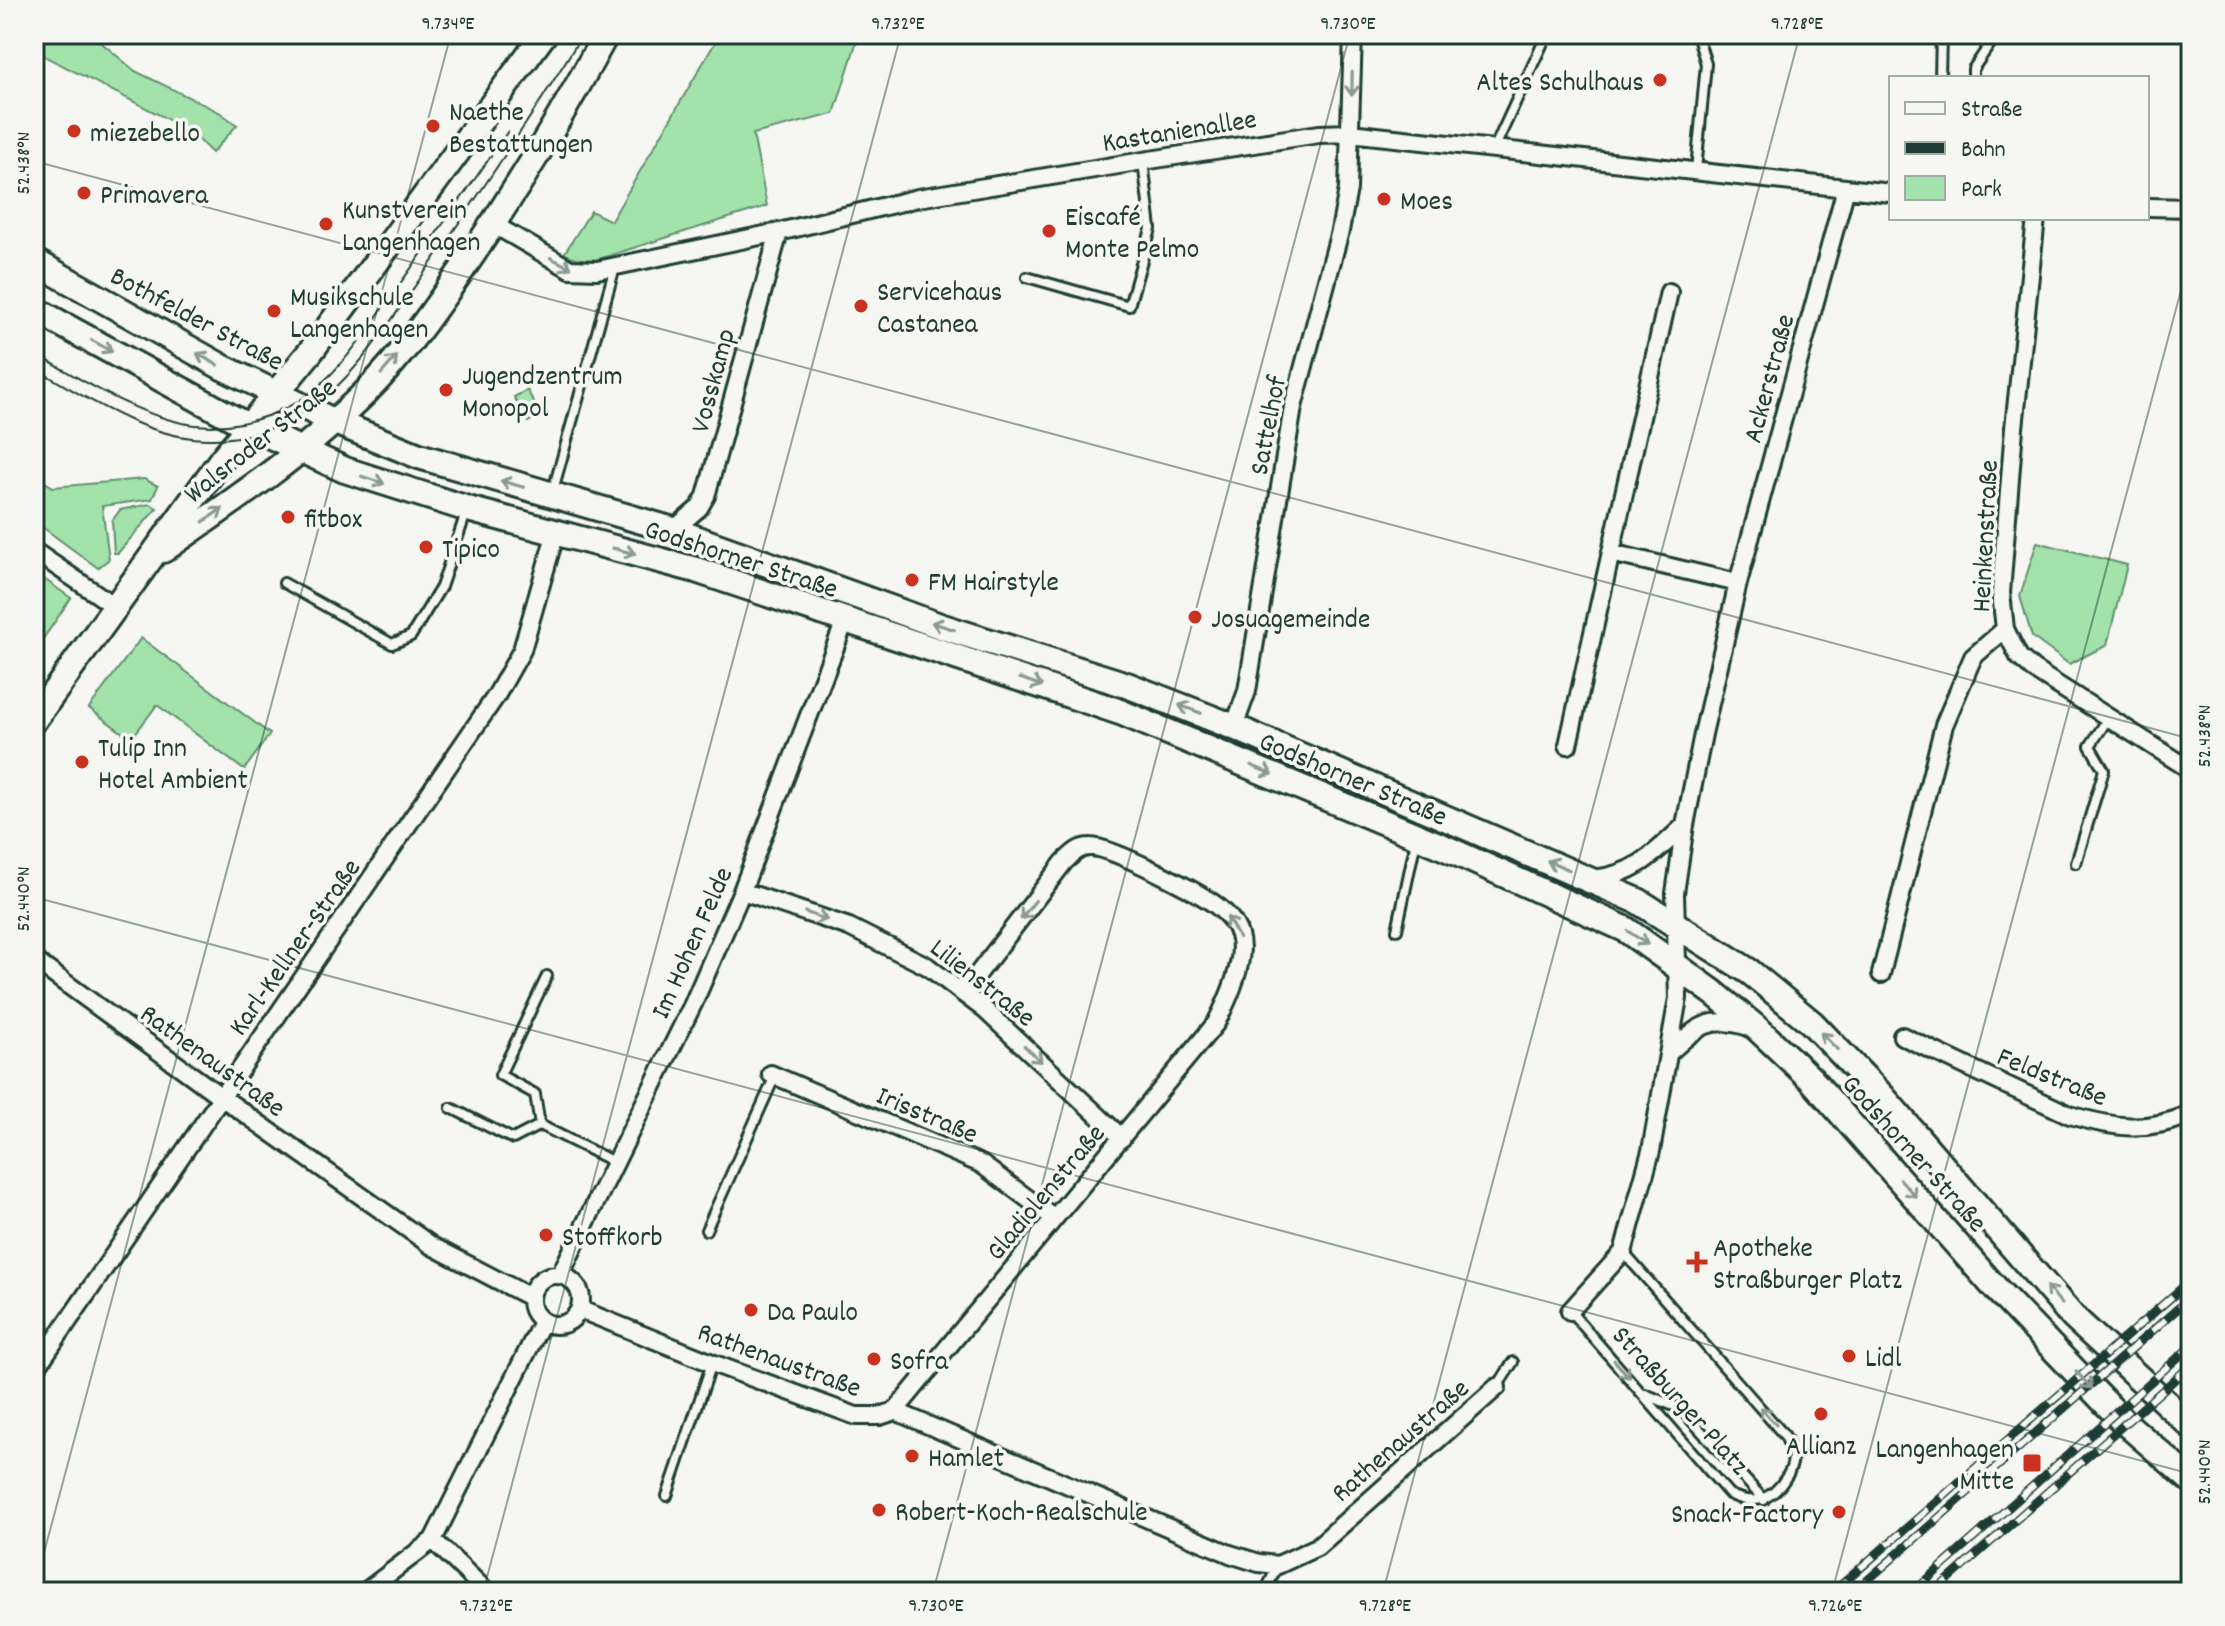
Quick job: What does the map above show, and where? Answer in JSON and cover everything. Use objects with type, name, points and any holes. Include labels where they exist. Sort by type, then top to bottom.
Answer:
[{"type":"main road","name":"Walsroder Straße","points":[[34,720],[222,459],[277,394],[544,34]]},
{"type":"main road","name":"Walsroder Straße","points":[[150,560],[301,452],[368,390],[443,298],[493,224],[577,88],[606,34]]},
{"type":"main road","name":"Bothfelder Straße","points":[[34,261],[222,367],[335,422]]},
{"type":"main road","points":[[34,309],[301,452]]},
{"type":"main road","name":"Godshorner Straße","points":[[335,422],[419,456],[673,530],[943,627],[1127,685],[1234,727],[1592,879],[1678,924],[1750,972],[1812,1023],[1883,1097],[2073,1317],[2191,1426]]},
{"type":"main road","name":"Godshorner Straße","points":[[301,452],[345,470],[468,509],[696,570],[1120,712],[1418,836],[1625,929],[1679,966],[1759,1030],[1811,1079],[1997,1290],[2122,1420],[2191,1480]]},
{"type":"street","name":"Sattelhof","points":[[1234,727],[1247,691],[1293,407],[1340,231],[1348,189],[1353,34]]},
{"type":"street","name":"Kastanienallee","points":[[493,224],[570,269],[579,271],[615,267],[779,232],[918,198],[1319,134],[1350,133],[1889,193]]},
{"type":"street","name":"Ackerstraße","points":[[1678,924],[1675,893],[1685,825],[1720,652],[1846,188]]},
{"type":"street","points":[[2149,207],[2191,208]]},
{"type":"street","name":"Heinkenstraße","points":[[1881,974],[1948,714],[1973,657],[2005,629],[2001,593],[2036,220]]},
{"type":"street","name":"Vosskamp","points":[[673,530],[699,508],[706,496],[779,232]]},
{"type":"street","points":[[1568,745],[1669,292]]},
{"type":"street","name":"Karl-Kellner-Straße","points":[[34,1371],[496,696],[522,650],[556,532]]},
{"type":"street","points":[[34,551],[116,607]]},
{"type":"street","points":[[1611,553],[1738,583]]},
{"type":"street","name":"Im Hohen Felde","points":[[561,1273],[693,1004],[742,891],[845,621]]},
{"type":"street","points":[[2005,629],[2019,657],[2034,670],[2191,770]]},
{"type":"street","points":[[1592,879],[1614,877],[1637,867],[1685,825]]},
{"type":"street","name":"Gladiolenstraße","points":[[895,1411],[1216,1023],[1227,1001],[1239,959],[1240,936],[1231,918],[1216,904],[1108,850],[1088,847],[1076,851],[1064,862],[964,992]]},
{"type":"street","name":"Lilienstraße","points":[[742,891],[879,940],[927,966],[964,992],[1122,1138]]},
{"type":"street","name":"Straßburger Platz","points":[[1570,1311],[1623,1252],[1651,1151],[1670,1052],[1678,998],[1678,924]]},
{"type":"street","name":"Rathenaustraße","points":[[34,960],[432,1246],[530,1297]]},
{"type":"street","points":[[1670,1052],[1692,1032],[1714,1021],[1727,1021],[1759,1030]]},
{"type":"street","name":"Feldstraße","points":[[1902,1036],[2070,1115],[2097,1123],[2121,1128],[2151,1127],[2191,1114]]},
{"type":"street","name":"Irisstraße","points":[[773,1075],[981,1164],[1054,1218]]},
{"type":"street","points":[[561,1273],[580,1287],[581,1310],[564,1325],[542,1322],[533,1311],[530,1297],[540,1278],[561,1273]]},
{"type":"street","name":"Rathenaustraße","points":[[581,1310],[856,1416],[880,1416],[895,1411],[1230,1554],[1278,1565],[1317,1547],[1497,1387]]},
{"type":"street","points":[[365,1592],[433,1540],[542,1322]]},
{"type":"street","points":[[433,1540],[487,1592]]},
{"type":"lane","points":[[1494,149],[1547,34]]},
{"type":"lane","points":[[1696,170],[1706,64],[1697,34]]},
{"type":"lane","points":[[1940,76],[1941,34]]},
{"type":"lane","points":[[1973,76],[1973,69],[1997,34]]},
{"type":"lane","points":[[1027,277],[1129,306],[1151,229],[1143,161]]},
{"type":"lane","points":[[551,496],[615,267]]},
{"type":"lane","points":[[284,583],[392,644],[411,636],[441,587],[468,509]]},
{"type":"lane","points":[[2076,863],[2104,770],[2090,746],[2109,716]]},
{"type":"lane","points":[[1397,930],[1418,836]]},
{"type":"lane","points":[[540,1125],[535,1094],[500,1075],[547,976]]},
{"type":"lane","points":[[706,1230],[773,1075]]},
{"type":"lane","points":[[451,1108],[513,1139],[540,1125]]},
{"type":"lane","points":[[540,1125],[617,1163]]},
{"type":"lane","name":"Straßburger Platz","points":[[1570,1311],[1729,1494],[1740,1500],[1764,1500],[1777,1492],[1789,1473],[1793,1457],[1785,1436],[1623,1252]]},
{"type":"lane","points":[[1497,1387],[1513,1362]]},
{"type":"lane","points":[[667,1496],[712,1363]]},
{"type":"lane","points":[[1644,1394],[1681,1409],[1764,1500]]},
{"type":"lane","points":[[1265,1592],[1278,1565]]},
{"type":"green space","points":[[34,34],[91,34],[135,71],[219,112],[237,125],[212,153],[196,137],[162,116],[34,51]]},
{"type":"green space","points":[[720,34],[859,34],[834,114],[753,134],[767,206],[589,262],[564,254],[591,211],[611,221]]},
{"type":"green space","points":[[527,390],[541,415],[528,422],[514,397]]},
{"type":"green space","points":[[34,475],[53,487],[144,479],[158,486],[152,499],[102,506],[109,559],[98,568],[34,521]]},
{"type":"green space","points":[[150,504],[157,508],[118,553],[114,553],[112,521],[120,510]]},
{"type":"green space","points":[[2037,542],[2127,565],[2107,645],[2069,664],[2032,637],[2020,596]]},
{"type":"green space","points":[[34,572],[71,598],[34,652]]},
{"type":"green space","points":[[141,638],[270,734],[244,770],[157,705],[131,739],[89,708]]},
{"type":"tram line","points":[[34,368],[141,425],[188,437],[212,439],[250,435],[275,427],[309,409],[342,382],[385,330],[583,34]]},
{"type":"tram line","points":[[34,353],[143,411],[182,423],[211,426],[240,423],[294,404],[325,380],[352,350],[508,131]]},
{"type":"railway","points":[[1833,1592],[2191,1280]]},
{"type":"railway","points":[[1854,1592],[2191,1297]]},
{"type":"railway","points":[[1913,1592],[2191,1346]]},
{"type":"railway","points":[[1934,1592],[2191,1365]]},
{"type":"place","name":"Altes Schulhaus","points":[[1660,80]]},
{"type":"place","name":"Naethe Bestattungen","points":[[433,126]]},
{"type":"place","name":"miezebello","points":[[74,131]]},
{"type":"place","name":"Primavera","points":[[84,193]]},
{"type":"place","name":"Moes","points":[[1384,199]]},
{"type":"place","name":"Kunstverein Langenhagen","points":[[326,224]]},
{"type":"place","name":"Eiscafé Monte Pelmo","points":[[1049,231]]},
{"type":"place","name":"Servicehaus Castanea","points":[[861,306]]},
{"type":"place","name":"Musikschule Langenhagen","points":[[274,311]]},
{"type":"place","name":"Jugendzentrum Monopol","points":[[446,390]]},
{"type":"place","name":"fitbox","points":[[288,517]]},
{"type":"place","name":"Tipico","points":[[426,547]]},
{"type":"place","name":"FM Hairstyle","points":[[912,580]]},
{"type":"place","name":"Josuagemeinde","points":[[1195,617]]},
{"type":"place","name":"Tulip Inn Hotel Ambient","points":[[82,762]]},
{"type":"place","name":"Stoffkorb","points":[[546,1235]]},
{"type":"place","name":"Apotheke Straßburger Platz","points":[[1697,1262]]},
{"type":"place","name":"Da Paulo","points":[[751,1310]]},
{"type":"place","name":"Lidl","points":[[1849,1356]]},
{"type":"place","name":"Sofra","points":[[874,1359]]},
{"type":"place","name":"Allianz","points":[[1821,1414]]},
{"type":"place","name":"Hamlet","points":[[912,1456]]},
{"type":"place","name":"Langenhagen Mitte","points":[[2032,1463]]},
{"type":"place","name":"Robert-Koch-Realschule","points":[[879,1510]]},
{"type":"place","name":"Snack-Factory","points":[[1839,1512]]}]
